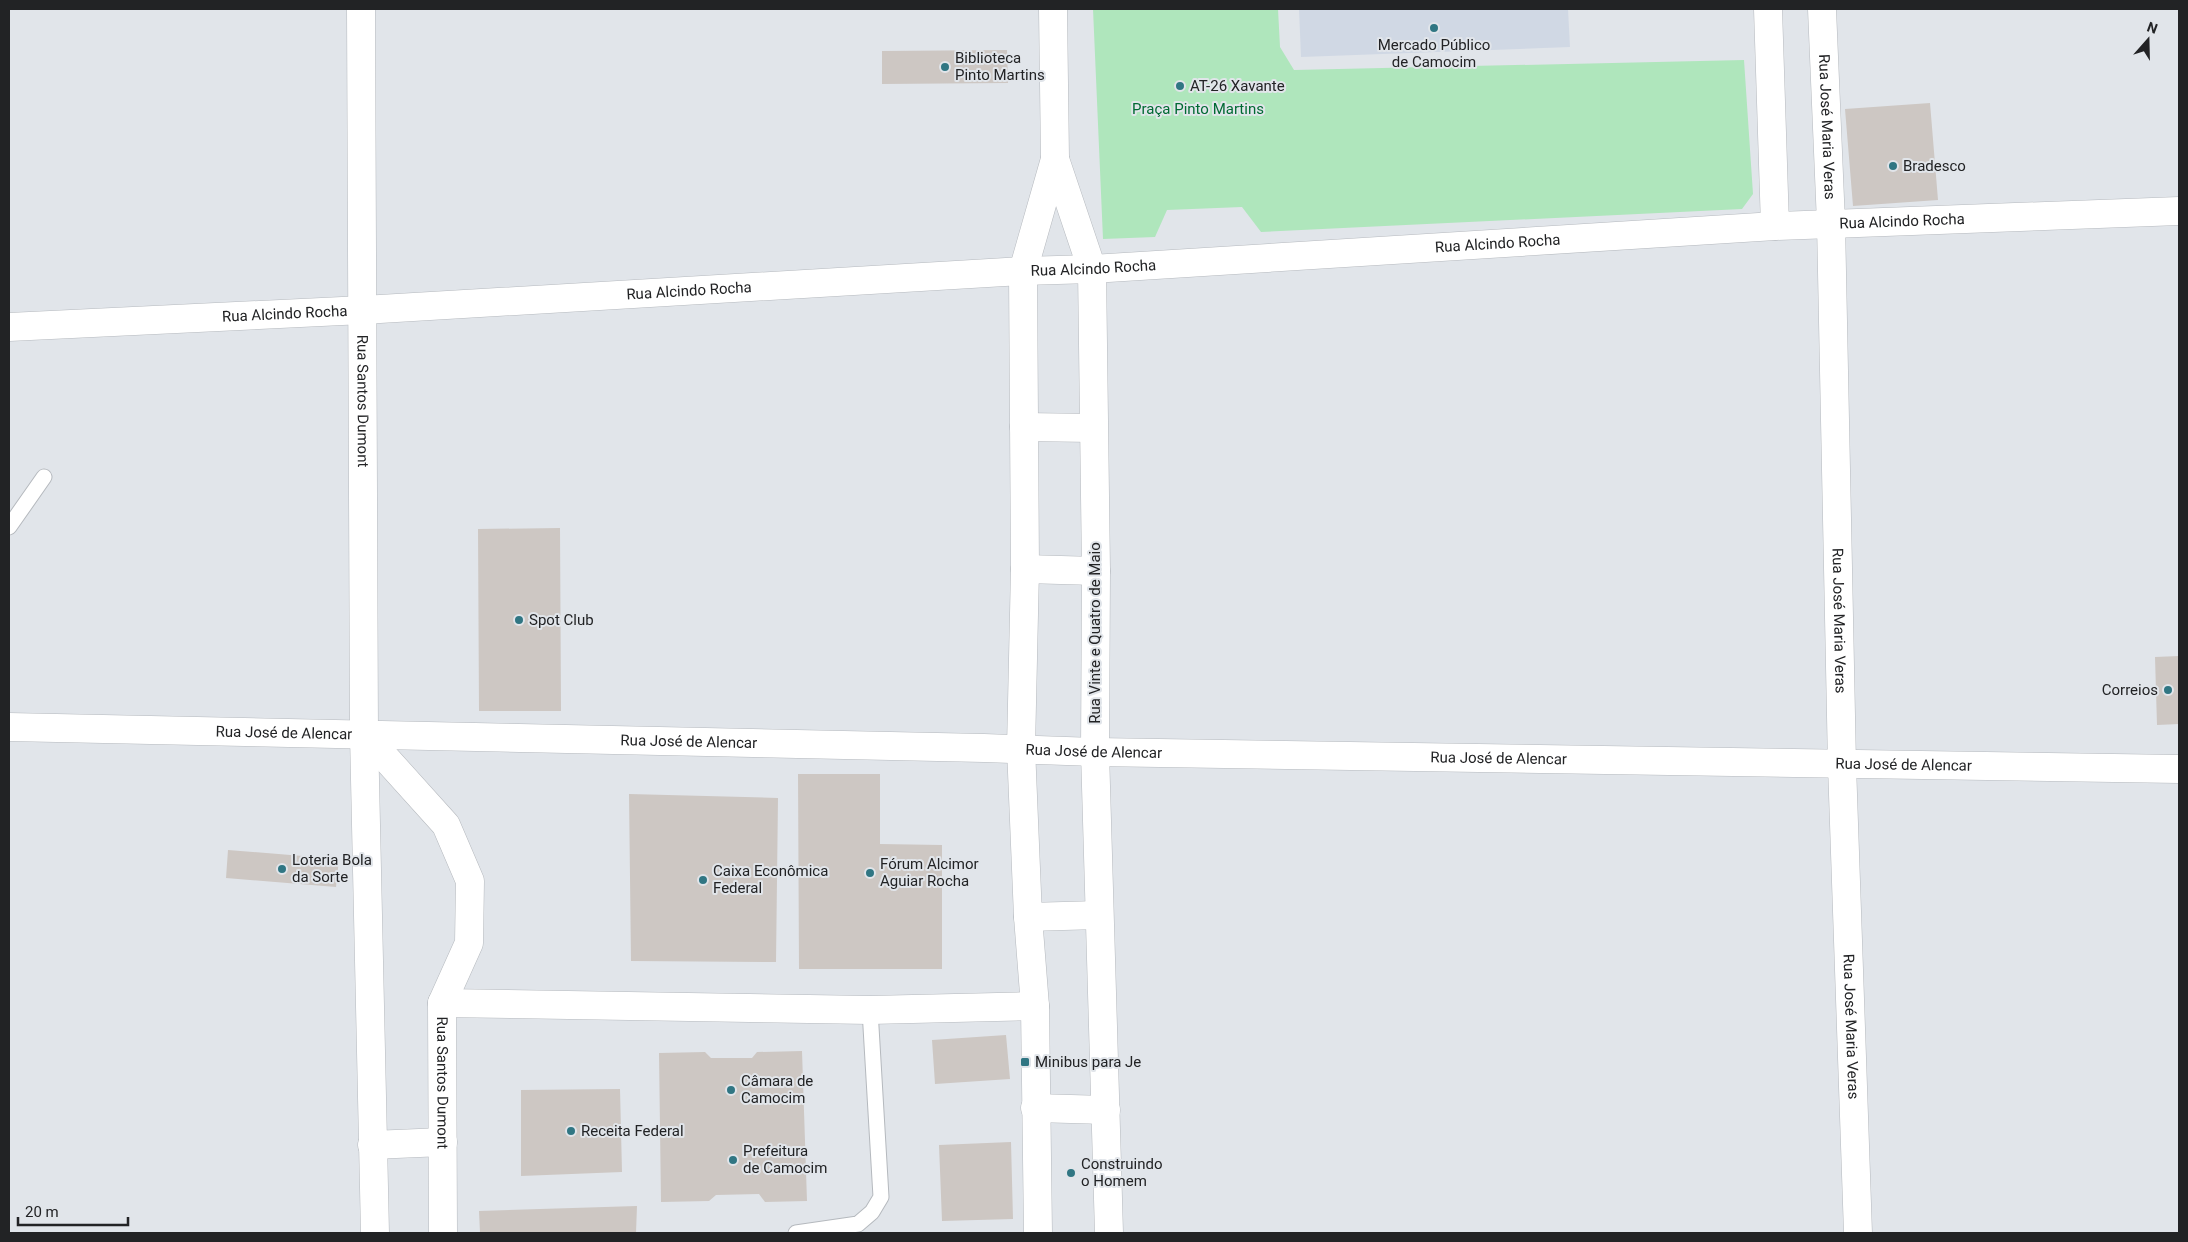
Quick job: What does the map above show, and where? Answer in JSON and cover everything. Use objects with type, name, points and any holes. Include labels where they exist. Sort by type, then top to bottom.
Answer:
[{"type":"street","name":"Rua Santos Dumont","points":[[361,9],[364,734],[375,1233]]},
{"type":"street","name":"Rua Vinte e Quatro de Maio","points":[[1038,1233],[1035,1006],[1028,917],[1020,748],[1025,569],[1023,270],[1055,159],[1054,9]]},
{"type":"street","points":[[1768,9],[1775,226]]},
{"type":"street","name":"Rua José Maria Veras","points":[[1822,9],[1831,224],[1842,765],[1858,1233]]},
{"type":"street","name":"Rua Vinte e Quatro de Maio","points":[[1055,159],[1092,269],[1096,752],[1109,1233]]},
{"type":"street","name":"Rua Alcindo Rocha","points":[[9,327],[363,310],[1023,270],[1092,269],[1775,226],[2179,211]]},
{"type":"street","points":[[1024,428],[1093,428]]},
{"type":"street","points":[[1025,569],[1096,571]]},
{"type":"street","name":"Rua José de Alencar","points":[[9,727],[1020,748],[1096,752],[2179,769]]},
{"type":"street","name":"Rua Santos Dumont","points":[[364,734],[446,825],[470,881],[469,943],[442,1003],[443,1233]]},
{"type":"street","points":[[1028,917],[1099,915]]},
{"type":"street","points":[[442,1003],[870,1010],[1035,1006]]},
{"type":"street","points":[[1036,1108],[1106,1110]]},
{"type":"street","points":[[372,1145],[443,1142]]},
{"type":"lane","points":[[9,527],[44,477]]},
{"type":"lane","points":[[796,1233],[858,1224],[872,1212],[881,1197],[870,1010]]},
{"type":"shaded area","name":"Mercado Público de Camocim","points":[[1299,9],[1568,9],[1570,47],[1301,57]]},
{"type":"green space","name":"Praça Pinto Martins","points":[[1093,9],[1278,9],[1280,47],[1294,70],[1744,60],[1753,194],[1742,209],[1261,232],[1242,207],[1167,210],[1155,237],[1103,239]]},
{"type":"building","name":"Biblioteca Pinto Martins","points":[[1007,50],[1008,83],[882,84],[882,51]]},
{"type":"building","name":"Bradesco","points":[[1930,103],[1938,200],[1853,206],[1845,109]]},
{"type":"building","name":"Spot Club","points":[[560,528],[561,711],[479,711],[478,529]]},
{"type":"building","name":"Correios","points":[[2179,656],[2179,724],[2157,725],[2155,657]]},
{"type":"building","name":"Fórum Alcimor Aguiar Rocha","points":[[798,774],[880,774],[880,844],[942,845],[942,969],[799,969]]},
{"type":"building","name":"Caixa Econômica Federal","points":[[629,794],[778,798],[776,962],[631,961]]},
{"type":"building","name":"Loteria Bola da Sorte","points":[[228,850],[339,859],[336,887],[226,878]]},
{"type":"building","points":[[1006,1035],[1010,1079],[935,1084],[932,1040]]},
{"type":"building","points":[[802,1051],[807,1201],[765,1202],[759,1194],[716,1195],[709,1201],[661,1202],[659,1053],[705,1052],[711,1058],[752,1058],[757,1052]]},
{"type":"building","name":"Receita Federal","points":[[620,1089],[622,1172],[521,1176],[521,1090]]},
{"type":"building","points":[[1011,1142],[1013,1219],[942,1221],[939,1145]]},
{"type":"building","points":[[637,1206],[636,1233],[480,1233],[479,1211]]},
{"type":"place","name":"Mercado Público de Camocim","points":[[1434,28]]},
{"type":"place","name":"Biblioteca Pinto Martins","points":[[945,67]]},
{"type":"place","name":"AT-26 Xavante","points":[[1180,86]]},
{"type":"place","name":"Bradesco","points":[[1893,166]]},
{"type":"place","name":"Spot Club","points":[[519,620]]},
{"type":"place","name":"Correios","points":[[2168,690]]},
{"type":"place","name":"Loteria Bola da Sorte","points":[[282,869]]},
{"type":"place","name":"Fórum Alcimor Aguiar Rocha","points":[[870,873]]},
{"type":"place","name":"Caixa Econômica Federal","points":[[703,880]]},
{"type":"place","name":"Minibus para Je","points":[[1025,1062]]},
{"type":"place","name":"Câmara de Camocim","points":[[731,1090]]},
{"type":"place","name":"Receita Federal","points":[[571,1131]]},
{"type":"place","name":"Prefeitura de Camocim","points":[[733,1160]]},
{"type":"place","name":"Construindo o Homem","points":[[1071,1173]]}]
